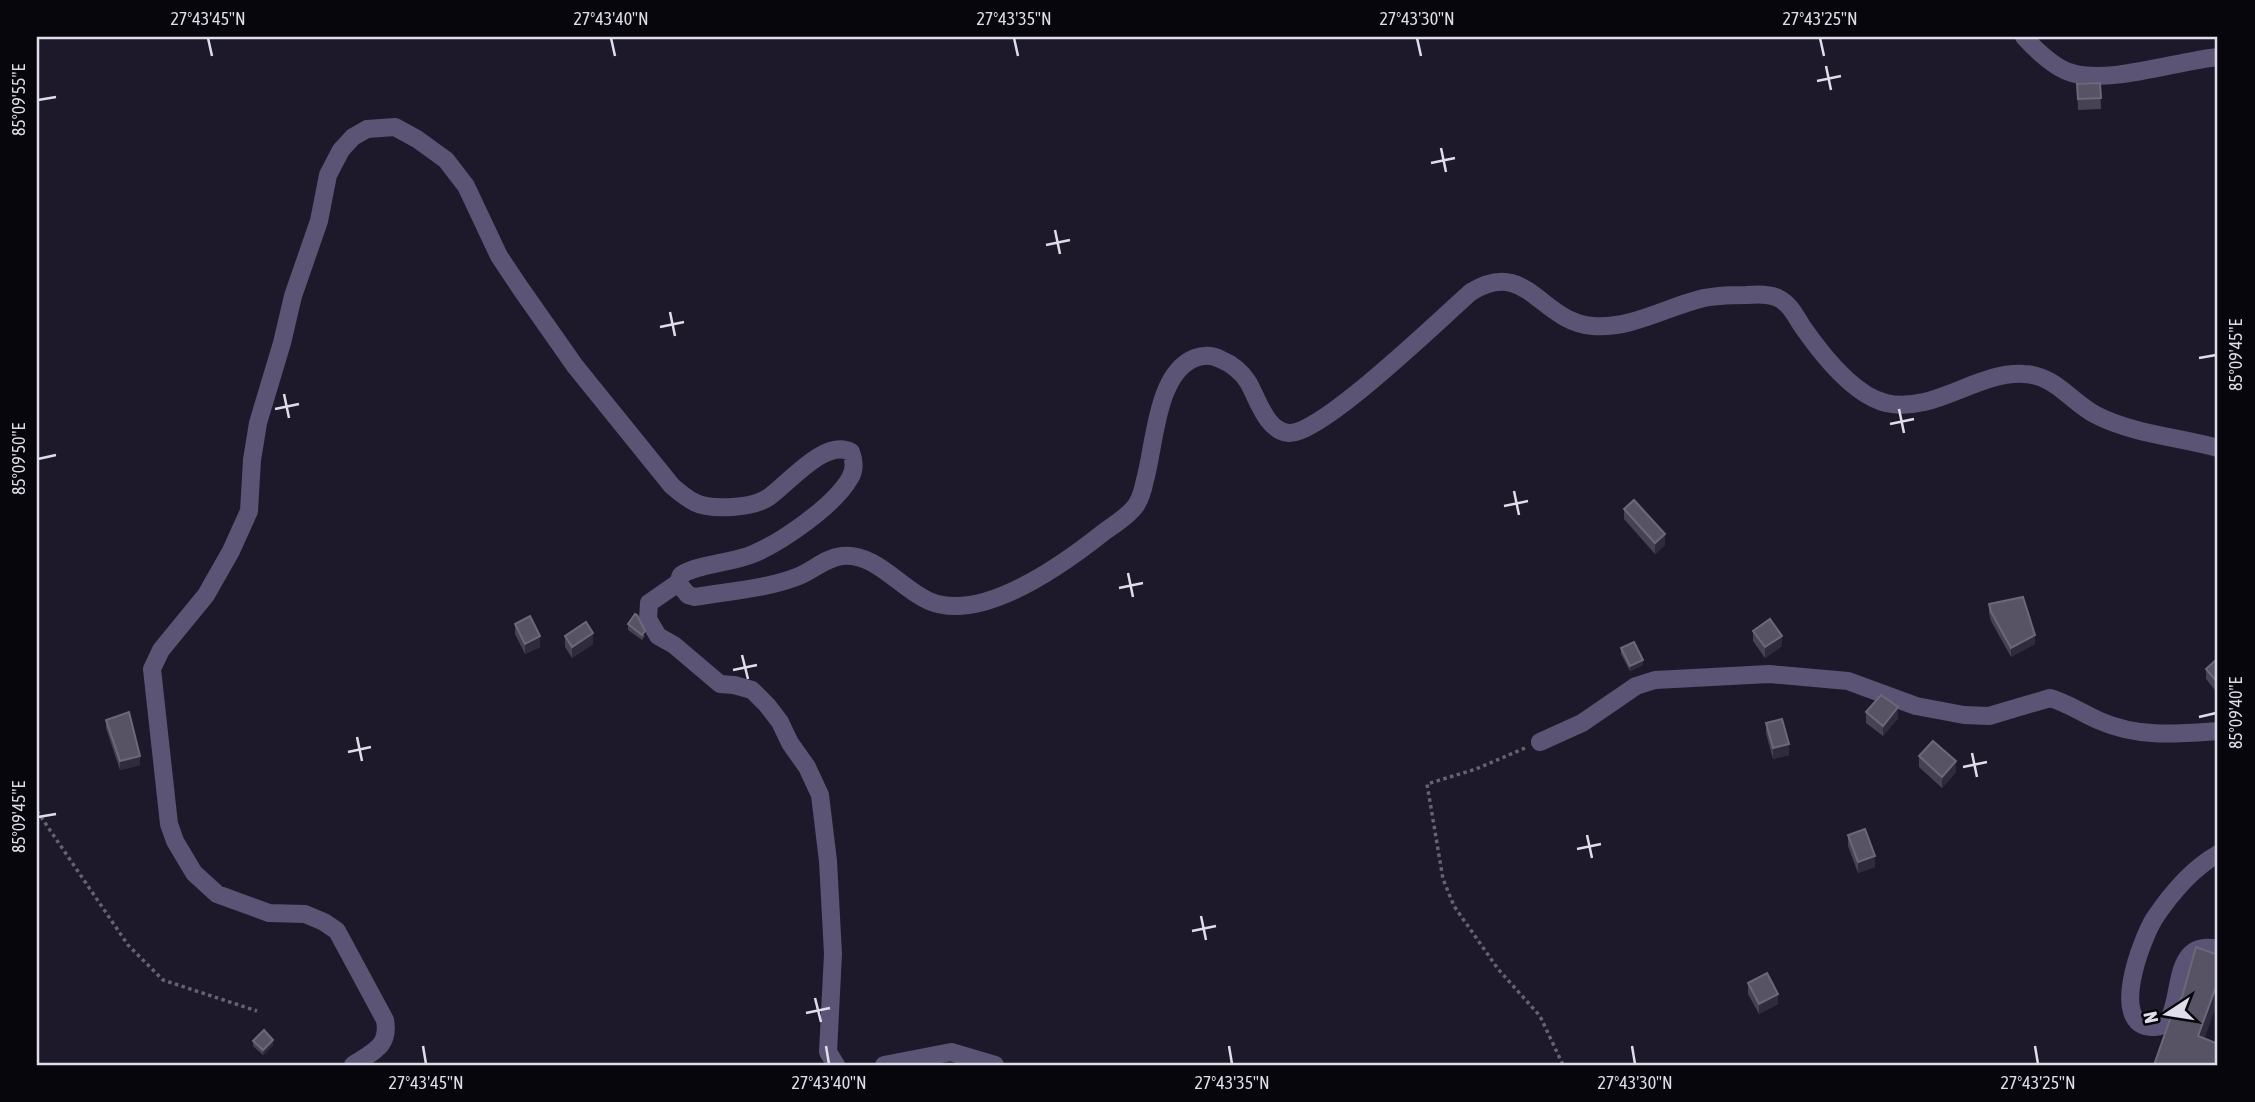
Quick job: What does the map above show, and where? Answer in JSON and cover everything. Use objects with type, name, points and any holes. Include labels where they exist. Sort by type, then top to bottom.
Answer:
[{"type":"street","points":[[2024,37],[2052,62],[2071,73],[2122,75],[2218,57]]},
{"type":"street","points":[[353,1065],[381,1046],[388,1033],[385,1020],[337,931],[305,914],[269,913],[216,894],[194,873],[176,841],[170,824],[165,791],[152,669],[161,650],[206,595],[249,512],[252,460],[258,423],[293,296],[319,221],[328,175],[341,150],[353,137],[367,129],[395,127],[446,160],[466,187],[499,256],[575,366],[672,486],[696,504],[715,507],[741,506],[767,499],[799,472],[834,449],[844,448],[851,452],[853,468],[850,478],[830,501],[791,533],[753,554],[687,571],[681,575],[678,583],[649,603],[648,619],[658,636],[674,645],[720,684],[752,690],[780,722],[820,794],[832,911],[833,996],[828,1052],[836,1065]]},
{"type":"street","points":[[678,583],[688,595],[695,597],[800,576],[823,562],[841,556],[856,557],[874,564],[912,592],[932,602],[950,606],[992,599],[1065,561],[1135,508],[1149,466],[1158,412],[1173,376],[1182,364],[1197,357],[1213,356],[1233,365],[1247,380],[1269,421],[1278,430],[1291,434],[1305,430],[1345,403],[1471,292],[1486,283],[1498,281],[1522,286],[1556,314],[1593,326],[1646,318],[1700,299],[1754,294],[1776,296],[1788,304],[1836,368],[1864,393],[1882,402],[1900,406],[1932,400],[2006,375],[2026,373],[2048,379],[2094,414],[2122,426],[2218,448]]},
{"type":"street","points":[[1540,742],[1582,723],[1636,686],[1655,680],[1733,675],[1810,676],[1848,681],[1916,706],[1964,715],[1989,716],[2050,698],[2100,722],[2129,732],[2172,735],[2218,731]]},
{"type":"street","points":[[2218,854],[2199,866],[2154,920],[2135,962],[2129,997],[2137,1020],[2144,1026],[2156,1028],[2166,1024],[2172,1012],[2184,961],[2195,951],[2206,947],[2218,949]]},
{"type":"street","points":[[884,1065],[951,1052],[964,1061],[995,1065]]},
{"type":"path","points":[[1540,742],[1476,769],[1427,784],[1443,879],[1454,906],[1498,969],[1541,1016],[1563,1065]]},
{"type":"path","points":[[37,811],[128,945],[163,980],[257,1012]]},
{"type":"building","points":[[2100,83],[2101,98],[2078,99],[2077,84]]},
{"type":"building","points":[[1634,500],[1665,534],[1655,543],[1624,509]]},
{"type":"building","points":[[2023,597],[2035,635],[2011,648],[1989,604]]},
{"type":"building","points":[[635,614],[645,631],[642,635],[628,624]]},
{"type":"building","points":[[530,616],[540,636],[525,644],[515,624]]},
{"type":"building","points":[[1770,619],[1782,636],[1765,647],[1753,631]]},
{"type":"building","points":[[586,622],[593,633],[572,647],[565,636]]},
{"type":"building","points":[[1634,642],[1643,660],[1630,666],[1621,648]]},
{"type":"building","points":[[2218,658],[2218,683],[2206,669]]},
{"type":"building","points":[[1881,695],[1898,707],[1883,726],[1866,712]]},
{"type":"building","points":[[129,712],[140,756],[120,761],[106,720]]},
{"type":"building","points":[[1782,719],[1789,744],[1773,748],[1766,723]]},
{"type":"building","points":[[1933,741],[1956,761],[1942,777],[1919,756]]},
{"type":"building","points":[[1865,829],[1875,856],[1858,862],[1848,835]]},
{"type":"building","points":[[2196,947],[2218,955],[2218,981],[2198,1036],[2218,1044],[2218,1065],[2154,1065],[2174,1008],[2182,997]]},
{"type":"building","points":[[1767,973],[1778,994],[1759,1004],[1748,983]]},
{"type":"building","points":[[264,1030],[273,1040],[263,1050],[253,1041]]}]
